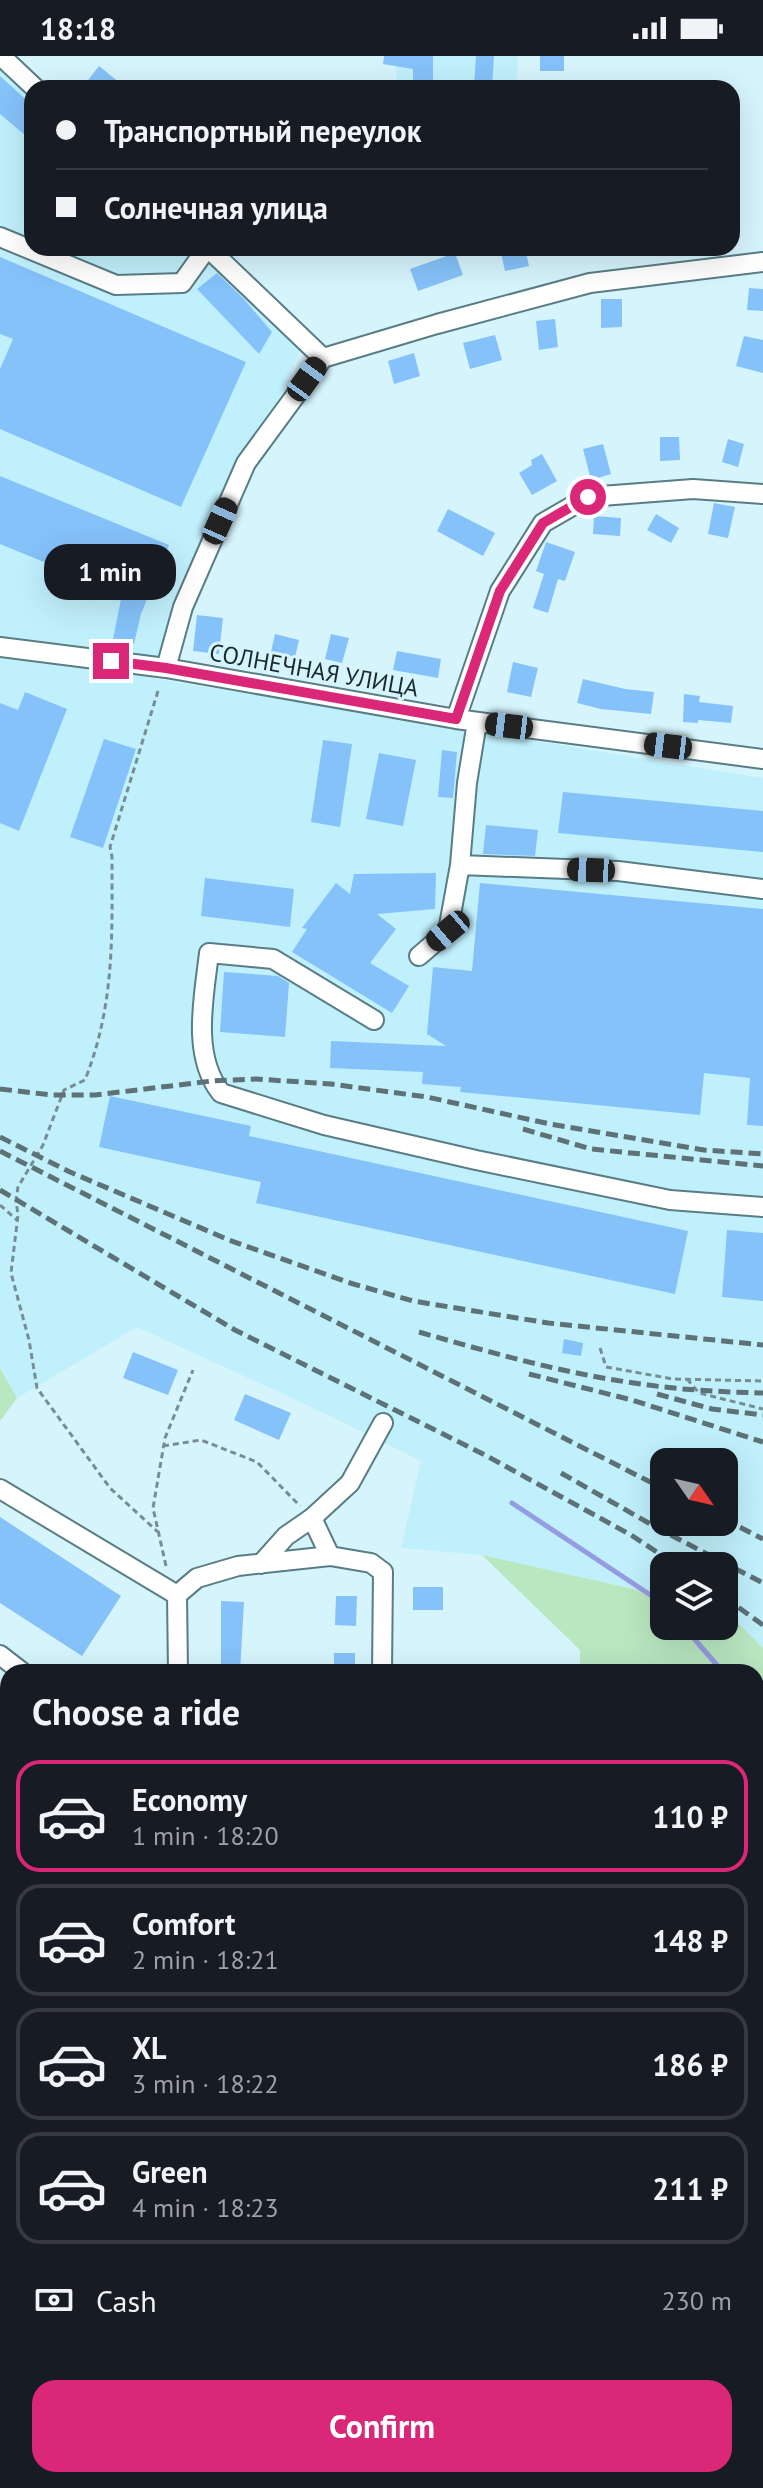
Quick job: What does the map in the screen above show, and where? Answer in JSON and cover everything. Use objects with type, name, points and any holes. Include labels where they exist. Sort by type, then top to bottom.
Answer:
[{"type":"street","points":[[1,56],[26,80]]},
{"type":"street","points":[[0,237],[24,247]]},
{"type":"street","points":[[46,256],[116,285],[182,283],[202,256]]},
{"type":"street","points":[[216,256],[323,358]]},
{"type":"street","points":[[166,668],[183,607],[246,463],[323,358],[590,283],[763,262]]},
{"type":"street","points":[[456,719],[500,591],[543,523],[588,497],[693,489],[763,492]]},
{"type":"street","name":"СОЛНЕЧНАЯ УЛИЦА","points":[[0,647],[166,668],[456,719],[763,759]]},
{"type":"street","points":[[419,956],[448,931],[460,865],[467,783],[477,722]]},
{"type":"street","points":[[460,865],[618,871],[763,889]]},
{"type":"street","points":[[374,1020],[273,959],[209,953],[200,1027],[212,1081],[221,1093],[324,1125],[476,1160],[670,1200],[763,1207]]},
{"type":"street","points":[[261,1564],[286,1536],[312,1518],[350,1483],[383,1423]]},
{"type":"street","points":[[0,1489],[177,1595]]},
{"type":"street","points":[[312,1518],[330,1556]]},
{"type":"street","points":[[177,1595],[197,1578],[238,1566],[330,1556],[371,1563],[383,1572],[382,1664]]},
{"type":"street","points":[[177,1595],[178,1664]]},
{"type":"path","points":[[158,691],[110,847],[112,973],[99,1037],[85,1080],[64,1090],[43,1145],[18,1187],[18,1221],[11,1273],[29,1340],[37,1388],[110,1488],[159,1533]]},
{"type":"path","points":[[0,1205],[18,1221]]},
{"type":"path","points":[[600,1348],[606,1367],[687,1379],[763,1381]]},
{"type":"path","points":[[177,1595],[163,1559],[153,1508],[163,1446],[193,1370]]},
{"type":"path","points":[[687,1379],[699,1393],[763,1409]]},
{"type":"path","points":[[163,1446],[201,1440],[257,1462],[312,1518]]},
{"type":"shaded area","points":[[397,56],[518,56],[516,80],[396,80]]},
{"type":"shaded area","points":[[0,63],[24,86],[24,256],[206,256],[302,346],[156,679],[763,778],[763,1648],[738,1623],[738,1552],[650,1552],[650,1593],[482,1555],[401,1548],[421,1461],[137,1327],[17,1398],[0,1368]]},
{"type":"green space","points":[[0,1368],[17,1398],[0,1421]]},
{"type":"green space","points":[[482,1555],[650,1593],[650,1640],[738,1640],[738,1623],[763,1648],[763,1664],[580,1664],[580,1650]]},
{"type":"building","points":[[384,56],[433,56],[433,80],[413,80],[413,69],[383,64]]},
{"type":"building","points":[[476,56],[494,56],[492,80],[474,80]]},
{"type":"building","points":[[540,56],[564,56],[564,71],[540,71]]},
{"type":"building","points":[[99,66],[116,80],[88,80]]},
{"type":"building","points":[[0,76],[24,98],[24,134],[0,114]]},
{"type":"building","points":[[447,256],[456,256],[463,275],[418,291],[410,269]]},
{"type":"building","points":[[502,256],[527,256],[529,266],[505,271]]},
{"type":"building","points":[[0,257],[246,362],[181,507],[0,429],[0,369],[13,339],[0,334]]},
{"type":"building","points":[[217,273],[272,332],[259,354],[197,289]]},
{"type":"building","points":[[749,288],[763,289],[763,311],[747,310]]},
{"type":"building","points":[[601,299],[622,299],[622,327],[601,328]]},
{"type":"building","points":[[555,319],[558,347],[539,350],[536,321]]},
{"type":"building","points":[[495,335],[502,360],[470,369],[463,343]]},
{"type":"building","points":[[744,336],[763,340],[763,373],[736,366]]},
{"type":"building","points":[[414,353],[420,376],[394,384],[388,361]]},
{"type":"building","points":[[660,437],[679,437],[680,460],[660,461]]},
{"type":"building","points":[[728,439],[744,444],[738,467],[722,462]]},
{"type":"building","points":[[603,444],[611,474],[591,480],[583,449]]},
{"type":"building","points":[[542,454],[557,481],[532,495],[519,473]]},
{"type":"building","points":[[0,476],[169,545],[141,614],[134,644],[113,639],[122,594],[0,544]]},
{"type":"building","points":[[714,503],[735,507],[728,538],[708,534]]},
{"type":"building","points":[[448,509],[495,533],[483,556],[437,531]]},
{"type":"building","points":[[656,514],[679,528],[671,543],[647,530]]},
{"type":"building","points":[[594,516],[621,518],[620,536],[593,534]]},
{"type":"building","points":[[546,542],[575,552],[565,581],[558,579],[548,613],[533,608],[544,574],[536,571]]},
{"type":"building","points":[[197,615],[223,618],[219,654],[193,651]]},
{"type":"building","points":[[275,634],[299,640],[295,657],[271,652]]},
{"type":"building","points":[[331,634],[349,638],[342,663],[325,659]]},
{"type":"building","points":[[397,651],[441,659],[438,678],[393,670]]},
{"type":"building","points":[[513,662],[538,668],[531,697],[507,692]]},
{"type":"building","points":[[583,679],[654,692],[651,714],[601,709],[577,703]]},
{"type":"building","points":[[25,692],[67,709],[19,831],[0,823],[0,703],[18,710]]},
{"type":"building","points":[[684,694],[700,696],[699,702],[733,706],[731,723],[683,722]]},
{"type":"building","points":[[104,739],[136,749],[103,848],[70,837]]},
{"type":"building","points":[[323,740],[352,744],[340,827],[311,822]]},
{"type":"building","points":[[442,750],[457,752],[453,798],[438,797]]},
{"type":"building","points":[[379,753],[416,760],[403,826],[366,819]]},
{"type":"building","points":[[563,792],[763,811],[763,852],[558,833]]},
{"type":"building","points":[[486,825],[538,830],[535,856],[483,854]]},
{"type":"building","points":[[436,873],[435,909],[377,914],[396,929],[370,963],[409,986],[392,1013],[292,952],[307,929],[302,928],[336,883],[350,894],[354,874]]},
{"type":"building","points":[[205,878],[294,889],[290,927],[201,916]]},
{"type":"building","points":[[480,883],[763,909],[763,1126],[747,1125],[750,1078],[704,1073],[700,1115],[460,1092],[461,1087],[422,1084],[423,1072],[330,1068],[331,1041],[446,1046],[427,1034],[433,967],[472,971]]},
{"type":"building","points":[[224,972],[278,976],[289,983],[285,1037],[220,1032]]},
{"type":"building","points":[[110,1096],[251,1126],[249,1136],[688,1231],[675,1294],[256,1203],[261,1182],[99,1147]]},
{"type":"building","points":[[727,1230],[763,1233],[763,1301],[722,1297]]},
{"type":"building","points":[[564,1339],[583,1343],[581,1356],[562,1353]]},
{"type":"building","points":[[133,1352],[178,1370],[168,1395],[123,1378]]},
{"type":"building","points":[[245,1394],[291,1413],[279,1440],[234,1420]]},
{"type":"building","points":[[0,1517],[121,1596],[82,1656],[0,1603]]},
{"type":"building","points":[[413,1587],[443,1587],[443,1610],[413,1610]]},
{"type":"building","points":[[336,1596],[357,1596],[356,1626],[335,1625]]},
{"type":"building","points":[[221,1601],[244,1602],[240,1664],[221,1664]]},
{"type":"building","points":[[334,1653],[355,1653],[355,1664],[334,1664]]},
{"type":"waterway","points":[[512,1503],[650,1595]]},
{"type":"waterway","points":[[695,1640],[716,1664]]},
{"type":"railway","points":[[0,1089],[52,1095],[95,1095],[212,1081],[256,1079],[331,1084],[427,1097],[550,1124],[704,1150],[763,1154]]},
{"type":"railway","points":[[523,1129],[591,1149],[763,1166]]},
{"type":"railway","points":[[0,1137],[70,1172],[229,1240],[350,1283],[413,1301],[548,1323],[763,1345]]},
{"type":"railway","points":[[0,1151],[650,1482]]},
{"type":"railway","points":[[0,1190],[235,1330],[485,1455],[657,1552]]},
{"type":"railway","points":[[419,1332],[529,1362],[613,1380],[686,1389],[763,1393]]},
{"type":"railway","points":[[529,1374],[632,1400],[763,1442]]},
{"type":"railway","points":[[657,1394],[712,1409],[763,1415]]},
{"type":"railway","points":[[561,1473],[763,1583]]},
{"type":"railway","points":[[738,1526],[763,1539]]},
{"type":"railway","points":[[738,1607],[763,1625]]},
{"type":"route","points":[[111,661],[456,719],[500,591],[543,523],[588,497]]}]
